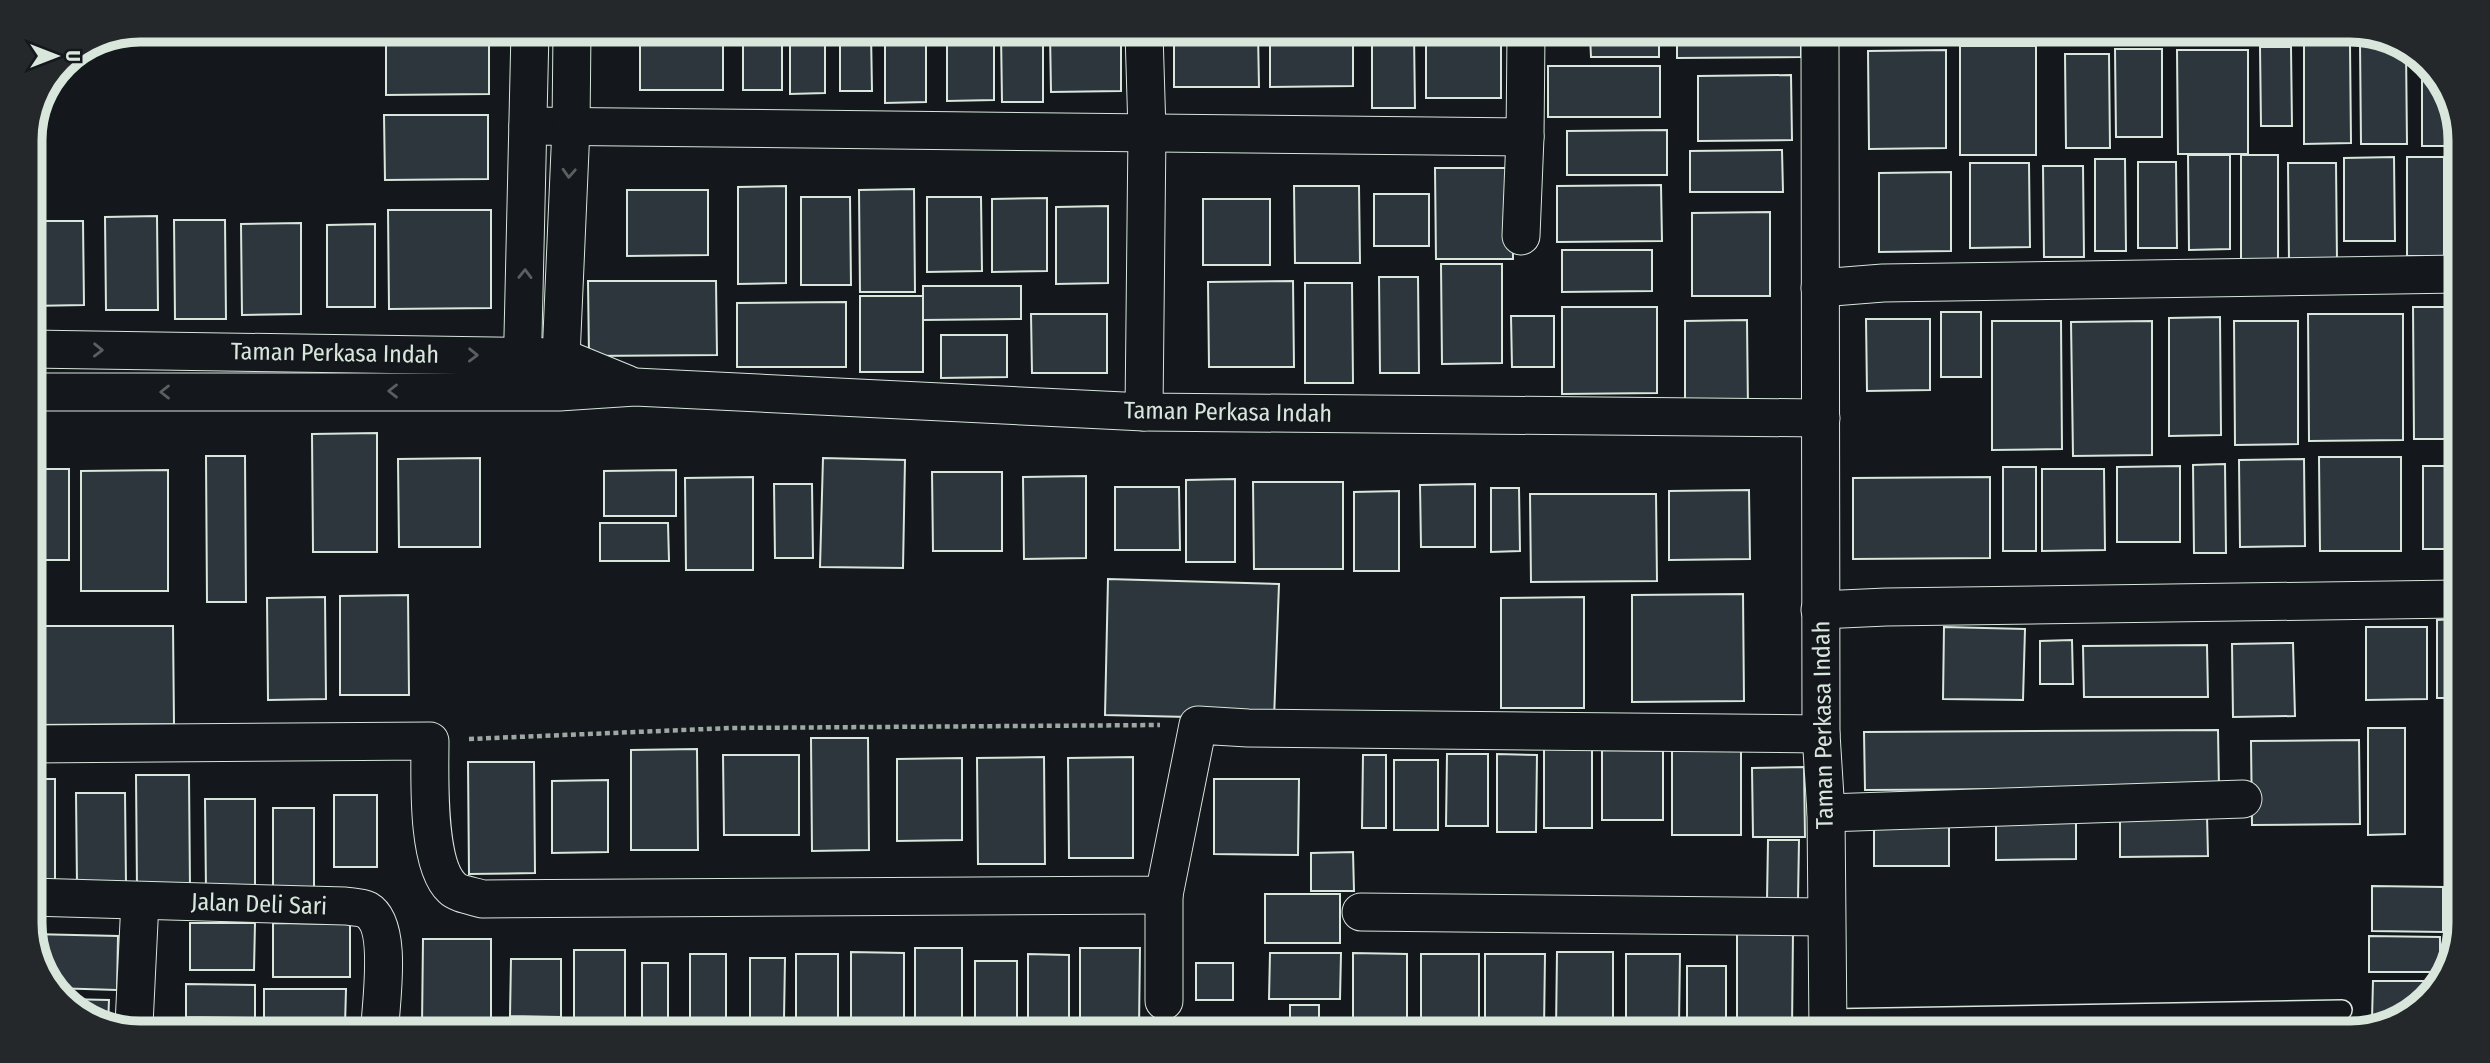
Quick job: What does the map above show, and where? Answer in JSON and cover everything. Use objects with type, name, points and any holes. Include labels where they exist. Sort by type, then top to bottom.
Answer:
[{"type":"street","points":[[523,373],[530,42]]},
{"type":"street","points":[[560,375],[571,127],[572,42]]},
{"type":"street","points":[[1144,42],[1147,131],[1144,412]]},
{"type":"street","points":[[1521,236],[1526,42]]},
{"type":"street","name":"Taman Perkasa Indah","points":[[1820,42],[1821,734],[1826,813],[1828,1021]]},
{"type":"street","points":[[528,126],[1525,137]]},
{"type":"street","points":[[1820,288],[1883,283],[2448,274]]},
{"type":"street","name":"Taman Perkasa Indah","points":[[42,350],[560,375],[635,387],[1144,412],[1821,418]]},
{"type":"street","name":"Taman Perkasa Indah","points":[[42,393],[523,373]]},
{"type":"street","points":[[1820,610],[2448,600]]},
{"type":"street","points":[[1164,1001],[1164,895],[1198,725],[1248,728],[1821,734]]},
{"type":"street","points":[[42,744],[430,741],[433,835],[438,866],[452,889],[482,899],[1164,895]]},
{"type":"street","points":[[1826,813],[2243,799]]},
{"type":"street","name":"Jalan Deli Sari","points":[[42,897],[345,906],[366,910],[380,928],[383,943],[380,1021]]},
{"type":"street","points":[[134,1020],[139,901]]},
{"type":"street","points":[[1361,912],[1826,917]]},
{"type":"lane","points":[[1965,1021],[2342,1010]]},
{"type":"path","points":[[430,741],[731,729],[1198,725]]},
{"type":"building","points":[[640,42],[723,42],[723,90],[640,90]]},
{"type":"building","points":[[743,42],[782,42],[782,90],[743,90]]},
{"type":"building","points":[[790,42],[825,42],[825,93],[790,94]]},
{"type":"building","points":[[840,42],[871,42],[872,91],[840,91]]},
{"type":"building","points":[[885,42],[926,42],[926,102],[885,103]]},
{"type":"building","points":[[947,42],[994,42],[994,100],[947,101]]},
{"type":"building","points":[[1001,42],[1043,42],[1043,102],[1002,102]]},
{"type":"building","points":[[1050,42],[1121,42],[1121,91],[1051,92]]},
{"type":"building","points":[[1174,42],[1258,42],[1259,87],[1174,87]]},
{"type":"building","points":[[1270,42],[1353,42],[1353,86],[1270,87]]},
{"type":"building","points":[[1372,42],[1414,42],[1415,108],[1372,108]]},
{"type":"building","points":[[1426,42],[1501,42],[1501,98],[1426,98]]},
{"type":"building","points":[[1590,42],[1659,42],[1659,57],[1591,57]]},
{"type":"building","points":[[1677,42],[1801,42],[1801,57],[1677,58]]},
{"type":"building","points":[[2360,43],[2388,49],[2406,60],[2407,144],[2361,144]]},
{"type":"building","points":[[489,44],[489,94],[386,95],[386,45]]},
{"type":"building","points":[[2304,45],[2350,45],[2351,143],[2304,144]]},
{"type":"building","points":[[1960,46],[2036,46],[2036,155],[1960,155]]},
{"type":"building","points":[[2260,47],[2291,47],[2292,126],[2261,126]]},
{"type":"building","points":[[2115,49],[2162,49],[2162,137],[2116,137]]},
{"type":"building","points":[[1946,50],[1946,148],[1869,149],[1868,51]]},
{"type":"building","points":[[2177,50],[2248,50],[2248,154],[2178,154]]},
{"type":"building","points":[[2065,54],[2109,54],[2110,148],[2066,148]]},
{"type":"building","points":[[1548,66],[1660,66],[1660,117],[1548,117]]},
{"type":"building","points":[[2422,74],[2441,102],[2448,146],[2422,146]]},
{"type":"building","points":[[1791,75],[1792,140],[1698,141],[1698,76]]},
{"type":"building","points":[[384,115],[488,115],[488,179],[385,180]]},
{"type":"building","points":[[1667,130],[1667,175],[1567,175],[1567,131]]},
{"type":"building","points":[[1782,150],[1783,192],[1690,192],[1690,151]]},
{"type":"building","points":[[2188,155],[2230,155],[2230,249],[2189,250]]},
{"type":"building","points":[[2241,155],[2278,155],[2278,259],[2241,259]]},
{"type":"building","points":[[2394,157],[2395,241],[2344,241],[2344,158]]},
{"type":"building","points":[[2407,157],[2444,157],[2444,256],[2407,256]]},
{"type":"building","points":[[2095,159],[2125,159],[2126,251],[2095,251]]},
{"type":"building","points":[[2138,162],[2176,162],[2177,248],[2138,248]]},
{"type":"building","points":[[1970,163],[2029,163],[2030,247],[1970,248]]},
{"type":"building","points":[[2288,163],[2336,163],[2337,261],[2289,262]]},
{"type":"building","points":[[2043,166],[2083,166],[2084,257],[2044,257]]},
{"type":"building","points":[[1435,168],[1512,168],[1513,259],[1436,259]]},
{"type":"building","points":[[1951,172],[1951,251],[1879,252],[1879,173]]},
{"type":"building","points":[[1661,185],[1662,241],[1557,242],[1557,186]]},
{"type":"building","points":[[786,186],[786,283],[738,284],[738,187]]},
{"type":"building","points":[[1294,186],[1359,186],[1360,263],[1295,263]]},
{"type":"building","points":[[914,189],[915,292],[860,292],[859,190]]},
{"type":"building","points":[[627,190],[708,190],[708,255],[627,256]]},
{"type":"building","points":[[1374,194],[1429,194],[1429,246],[1374,246]]},
{"type":"building","points":[[801,197],[850,197],[851,285],[801,285]]},
{"type":"building","points":[[927,197],[981,197],[982,271],[927,272]]},
{"type":"building","points":[[1047,198],[1047,271],[992,272],[992,199]]},
{"type":"building","points":[[1203,199],[1270,199],[1270,265],[1203,265]]},
{"type":"building","points":[[1108,206],[1108,283],[1056,284],[1056,207]]},
{"type":"building","points":[[388,210],[491,210],[491,308],[389,309]]},
{"type":"building","points":[[1770,212],[1770,296],[1692,296],[1692,213]]},
{"type":"building","points":[[157,216],[158,310],[106,310],[105,217]]},
{"type":"building","points":[[174,220],[225,220],[226,319],[175,319]]},
{"type":"building","points":[[42,221],[83,221],[84,305],[42,306]]},
{"type":"building","points":[[301,223],[301,314],[242,315],[241,224]]},
{"type":"building","points":[[375,224],[375,307],[327,307],[327,225]]},
{"type":"building","points":[[1562,250],[1652,250],[1652,291],[1562,292]]},
{"type":"building","points":[[1441,264],[1502,264],[1502,363],[1442,364]]},
{"type":"building","points":[[1379,277],[1418,277],[1419,373],[1380,373]]},
{"type":"building","points":[[588,281],[716,281],[717,355],[589,356]]},
{"type":"building","points":[[1293,281],[1294,367],[1209,367],[1208,282]]},
{"type":"building","points":[[1305,283],[1352,283],[1353,383],[1305,383]]},
{"type":"building","points":[[923,286],[1021,286],[1021,319],[923,320]]},
{"type":"building","points":[[860,296],[923,296],[923,372],[860,372]]},
{"type":"building","points":[[846,302],[846,367],[737,367],[737,303]]},
{"type":"building","points":[[1562,307],[1657,307],[1657,393],[1562,394]]},
{"type":"building","points":[[2413,307],[2448,307],[2448,439],[2414,439]]},
{"type":"building","points":[[1941,312],[1981,312],[1981,377],[1941,377]]},
{"type":"building","points":[[1031,314],[1107,314],[1107,373],[1032,373]]},
{"type":"building","points":[[2308,314],[2403,314],[2403,440],[2309,441]]},
{"type":"building","points":[[1511,316],[1554,316],[1554,367],[1512,367]]},
{"type":"building","points":[[2220,317],[2221,435],[2169,436],[2169,318]]},
{"type":"building","points":[[1866,319],[1930,319],[1930,390],[1867,391]]},
{"type":"building","points":[[1747,320],[1748,410],[1685,410],[1685,321]]},
{"type":"building","points":[[1992,321],[2061,321],[2062,449],[1992,450]]},
{"type":"building","points":[[2152,321],[2152,455],[2073,456],[2071,322]]},
{"type":"building","points":[[2234,321],[2298,321],[2298,444],[2235,445]]},
{"type":"building","points":[[941,335],[1007,335],[1007,377],[941,378]]},
{"type":"building","points":[[377,433],[377,552],[313,552],[312,434]]},
{"type":"building","points":[[206,456],[245,456],[246,602],[207,602]]},
{"type":"building","points":[[2319,457],[2401,457],[2401,551],[2320,551]]},
{"type":"building","points":[[480,458],[480,547],[399,547],[398,459]]},
{"type":"building","points":[[823,458],[905,460],[903,568],[820,567]]},
{"type":"building","points":[[2304,459],[2305,546],[2240,547],[2239,460]]},
{"type":"building","points":[[2225,464],[2226,553],[2194,553],[2193,465]]},
{"type":"building","points":[[2180,466],[2180,542],[2117,542],[2117,467]]},
{"type":"building","points":[[2423,466],[2448,466],[2448,549],[2423,549]]},
{"type":"building","points":[[2003,467],[2036,467],[2036,551],[2003,551]]},
{"type":"building","points":[[42,469],[69,469],[69,560],[42,560]]},
{"type":"building","points":[[2042,469],[2104,469],[2105,550],[2042,551]]},
{"type":"building","points":[[168,470],[168,591],[81,591],[81,471]]},
{"type":"building","points":[[676,470],[676,516],[604,516],[604,471]]},
{"type":"building","points":[[932,472],[1002,472],[1002,551],[933,551]]},
{"type":"building","points":[[1086,476],[1086,558],[1024,559],[1023,477]]},
{"type":"building","points":[[753,477],[753,570],[686,570],[685,478]]},
{"type":"building","points":[[1990,477],[1990,558],[1853,559],[1853,478]]},
{"type":"building","points":[[1235,479],[1235,562],[1186,562],[1186,480]]},
{"type":"building","points":[[1253,482],[1343,482],[1343,569],[1254,569]]},
{"type":"building","points":[[774,484],[812,484],[813,558],[775,558]]},
{"type":"building","points":[[1475,484],[1475,547],[1421,547],[1420,485]]},
{"type":"building","points":[[1115,487],[1179,487],[1180,550],[1115,550]]},
{"type":"building","points":[[1491,488],[1519,488],[1520,551],[1491,552]]},
{"type":"building","points":[[1749,490],[1750,559],[1669,560],[1669,491]]},
{"type":"building","points":[[1399,491],[1399,571],[1354,571],[1354,492]]},
{"type":"building","points":[[1530,494],[1656,494],[1657,581],[1531,582]]},
{"type":"building","points":[[600,523],[668,523],[669,561],[600,561]]},
{"type":"building","points":[[1108,579],[1279,584],[1274,719],[1105,715]]},
{"type":"building","points":[[1743,594],[1744,701],[1632,702],[1632,595]]},
{"type":"building","points":[[408,595],[409,695],[340,695],[340,596]]},
{"type":"building","points":[[325,597],[326,699],[268,700],[267,598]]},
{"type":"building","points":[[1584,597],[1584,708],[1501,708],[1501,598]]},
{"type":"building","points":[[2448,619],[2448,698],[2437,698],[2437,620]]},
{"type":"building","points":[[42,626],[173,626],[174,724],[42,725]]},
{"type":"building","points":[[1944,627],[2025,629],[2023,700],[1943,699]]},
{"type":"building","points":[[2366,627],[2427,627],[2427,699],[2366,700]]},
{"type":"building","points":[[2072,640],[2073,684],[2040,684],[2040,641]]},
{"type":"building","points":[[2293,643],[2295,716],[2233,717],[2232,644]]},
{"type":"building","points":[[2207,645],[2208,697],[2084,697],[2083,646]]},
{"type":"building","points":[[2368,728],[2405,728],[2405,834],[2368,835]]},
{"type":"building","points":[[2218,730],[2219,788],[1865,790],[1864,732]]},
{"type":"building","points":[[811,738],[868,738],[869,850],[812,851]]},
{"type":"building","points":[[2359,740],[2360,824],[2252,825],[2251,741]]},
{"type":"building","points":[[1544,748],[1592,749],[1592,828],[1544,828]]},
{"type":"building","points":[[697,749],[698,850],[631,850],[631,750]]},
{"type":"building","points":[[1602,750],[1663,751],[1663,820],[1602,820]]},
{"type":"building","points":[[1672,751],[1741,751],[1741,835],[1672,835]]},
{"type":"building","points":[[1447,754],[1488,754],[1488,826],[1446,826]]},
{"type":"building","points":[[1497,754],[1537,755],[1536,832],[1497,832]]},
{"type":"building","points":[[723,755],[799,755],[799,835],[724,835]]},
{"type":"building","points":[[1363,755],[1386,755],[1386,828],[1362,828]]},
{"type":"building","points":[[1044,757],[1045,864],[978,864],[977,758]]},
{"type":"building","points":[[1133,757],[1133,858],[1069,858],[1068,758]]},
{"type":"building","points":[[962,758],[962,840],[897,841],[897,759]]},
{"type":"building","points":[[1394,760],[1438,760],[1438,830],[1394,830]]},
{"type":"building","points":[[468,762],[534,762],[535,873],[469,874]]},
{"type":"building","points":[[1804,767],[1805,837],[1753,837],[1752,768]]},
{"type":"building","points":[[136,775],[189,775],[190,889],[137,889]]},
{"type":"building","points":[[42,779],[55,779],[55,883],[42,883]]},
{"type":"building","points":[[1214,779],[1299,779],[1298,855],[1214,854]]},
{"type":"building","points":[[608,780],[608,852],[552,853],[552,781]]},
{"type":"building","points":[[76,793],[125,793],[126,885],[77,885]]},
{"type":"building","points":[[334,795],[377,795],[377,867],[334,867]]},
{"type":"building","points":[[205,799],[255,799],[255,891],[206,891]]},
{"type":"building","points":[[273,808],[314,808],[314,888],[273,888]]},
{"type":"building","points":[[2120,815],[2207,815],[2208,856],[2120,857]]},
{"type":"building","points":[[1996,817],[2076,817],[2076,859],[1996,860]]},
{"type":"building","points":[[1874,821],[1949,821],[1949,866],[1874,866]]},
{"type":"building","points":[[1768,840],[1799,840],[1798,901],[1767,901]]},
{"type":"building","points":[[1353,852],[1354,891],[1311,891],[1311,853]]},
{"type":"building","points":[[2372,886],[2443,887],[2443,932],[2372,931]]},
{"type":"building","points":[[1265,894],[1340,894],[1340,943],[1265,943]]},
{"type":"building","points":[[190,923],[255,923],[254,970],[190,970]]},
{"type":"building","points":[[273,923],[350,924],[350,977],[273,977]]},
{"type":"building","points":[[1737,930],[1793,931],[1792,1021],[1737,1021]]},
{"type":"building","points":[[43,934],[118,936],[117,990],[67,988],[49,961]]},
{"type":"building","points":[[2369,936],[2440,937],[2440,963],[2435,972],[2369,972]]},
{"type":"building","points":[[423,939],[491,939],[491,1021],[422,1021]]},
{"type":"building","points":[[915,948],[962,948],[962,1021],[915,1021]]},
{"type":"building","points":[[1080,948],[1140,948],[1139,1021],[1080,1021]]},
{"type":"building","points":[[574,950],[625,950],[625,1021],[574,1021]]},
{"type":"building","points":[[851,952],[904,953],[904,1021],[851,1021]]},
{"type":"building","points":[[1557,952],[1613,952],[1613,1021],[1556,1021]]},
{"type":"building","points":[[1270,953],[1341,953],[1340,999],[1269,999]]},
{"type":"building","points":[[1353,953],[1407,954],[1407,1021],[1353,1021]]},
{"type":"building","points":[[690,954],[726,954],[726,1021],[690,1021]]},
{"type":"building","points":[[796,954],[838,954],[838,1021],[796,1021]]},
{"type":"building","points":[[1028,954],[1069,955],[1069,1021],[1028,1021]]},
{"type":"building","points":[[1421,954],[1479,954],[1479,1021],[1421,1021]]},
{"type":"building","points":[[1485,954],[1545,954],[1544,1021],[1485,1021]]},
{"type":"building","points":[[1626,954],[1680,954],[1679,1021],[1626,1021]]},
{"type":"building","points":[[750,958],[785,958],[784,1019],[750,1019]]},
{"type":"building","points":[[511,959],[561,959],[561,1017],[510,1016]]},
{"type":"building","points":[[975,961],[1017,961],[1017,1021],[975,1021]]},
{"type":"building","points":[[642,963],[668,963],[668,1021],[642,1021]]},
{"type":"building","points":[[1196,963],[1233,963],[1233,1000],[1196,1000]]},
{"type":"building","points":[[1687,966],[1726,966],[1726,1021],[1687,1021]]},
{"type":"building","points":[[2373,981],[2429,981],[2404,1005],[2372,1018]]},
{"type":"building","points":[[186,984],[255,985],[255,1018],[186,1017]]},
{"type":"building","points":[[264,989],[346,989],[345,1021],[264,1021]]},
{"type":"building","points":[[78,999],[109,1000],[108,1016]]},
{"type":"building","points":[[1290,1005],[1319,1005],[1319,1021],[1290,1021]]}]
